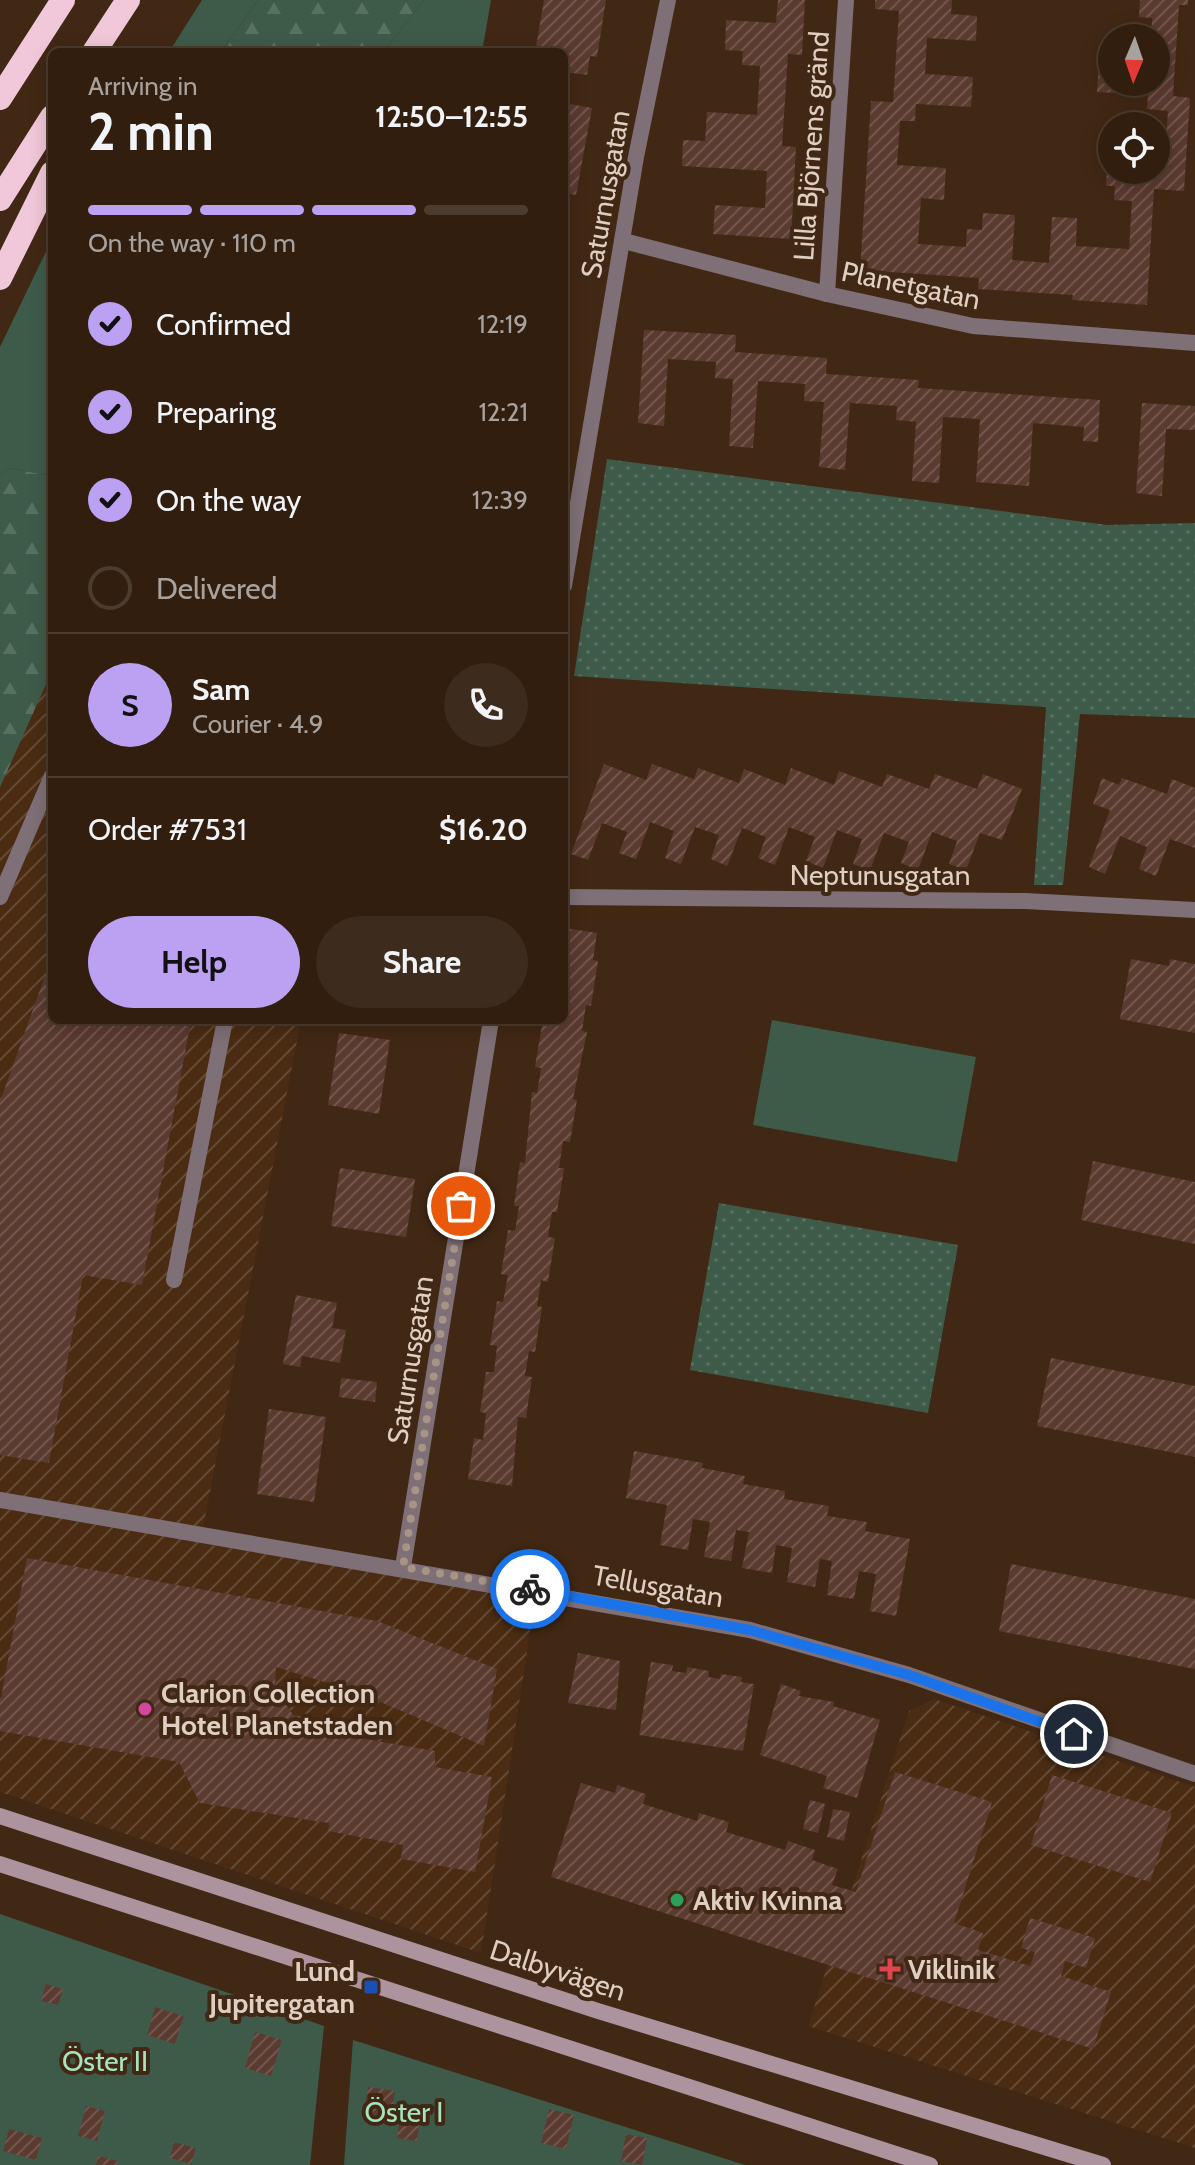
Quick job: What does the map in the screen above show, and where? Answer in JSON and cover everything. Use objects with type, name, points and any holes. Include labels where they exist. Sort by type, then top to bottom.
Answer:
[{"type":"highway","points":[[0,98],[63,0]]},
{"type":"highway","points":[[97,48],[128,0]]},
{"type":"highway","points":[[115,48],[140,0]]},
{"type":"highway","points":[[0,199],[48,123]]},
{"type":"highway","points":[[0,278],[48,181]]},
{"type":"main road","name":"Dalbyvägen","points":[[0,1816],[598,2011],[1103,2165]]},
{"type":"main road","points":[[0,1864],[930,2165]]},
{"type":"street","name":"Saturnusgatan","points":[[568,563],[636,157],[668,0]]},
{"type":"street","name":"Lilla Björnens gränd","points":[[827,294],[846,0]]},
{"type":"street","name":"Planetgatan","points":[[624,241],[827,294],[973,326],[1195,343]]},
{"type":"street","points":[[0,897],[48,785]]},
{"type":"street","name":"Neptunusgatan","points":[[568,897],[1025,901],[1195,910]]},
{"type":"street","points":[[174,1280],[224,1024]]},
{"type":"street","name":"Saturnusgatan","points":[[403,1567],[490,1024]]},
{"type":"street","name":"Tellusgatan","points":[[0,1500],[403,1567],[750,1630],[909,1675],[1195,1774]]},
{"type":"shaded area","points":[[48,646],[48,1024],[300,1024],[200,1543],[535,1599],[481,1953],[0,1792],[0,760]]},
{"type":"shaded area","points":[[934,1699],[1195,1787],[1195,2148],[808,2026],[909,1711]]},
{"type":"green space","points":[[202,0],[258,0],[224,48],[172,48]]},
{"type":"green space","points":[[258,0],[424,0],[386,48],[224,48]]},
{"type":"green space","points":[[424,0],[491,0],[483,48],[386,48]]},
{"type":"green space","points":[[48,247],[48,475],[9,468],[0,475],[0,347]]},
{"type":"green space","points":[[607,459],[1107,525],[1195,523],[1195,718],[1080,714],[1063,885],[1034,885],[1046,707],[574,676]]},
{"type":"green space","points":[[9,468],[48,475],[48,680],[0,787],[0,475]]},
{"type":"green space","points":[[772,1020],[976,1057],[957,1162],[753,1125]]},
{"type":"green space","points":[[719,1203],[958,1245],[928,1413],[690,1370]]},
{"type":"green space","name":"Öster II","points":[[0,1914],[324,2026],[310,2165],[0,2165]]},
{"type":"green space","name":"Öster I","points":[[353,2040],[745,2165],[344,2165]]},
{"type":"building","points":[[544,0],[606,0],[597,57],[590,56],[587,75],[568,73],[568,48],[536,47]]},
{"type":"building","points":[[778,0],[805,0],[802,55],[788,54],[782,146],[796,147],[791,239],[713,234],[715,205],[765,208],[767,171],[682,166],[683,140],[705,141],[707,112],[757,115],[760,66],[742,65],[743,51],[725,50],[726,20],[776,23]]},
{"type":"building","points":[[875,0],[952,0],[951,14],[977,16],[976,41],[927,38],[925,74],[973,77],[971,107],[916,104],[915,121],[900,121],[897,165],[946,168],[944,200],[921,198],[918,244],[966,247],[967,229],[982,230],[983,213],[1015,215],[1012,260],[1049,263],[1052,217],[1077,218],[1076,246],[1129,249],[1132,201],[1114,200],[1115,186],[1106,184],[1170,184],[1170,112],[1147,109],[1148,96],[1170,96],[1170,24],[1152,24],[1152,18],[1139,17],[1140,0],[1188,0],[1188,5],[1179,5],[1173,96],[1190,98],[1184,191],[1154,189],[1147,305],[1072,300],[1073,295],[978,289],[979,278],[860,270],[871,101],[893,102],[899,11],[875,9]]},
{"type":"building","points":[[568,104],[592,108],[576,195],[568,194]]},
{"type":"building","points":[[644,330],[736,335],[735,352],[827,358],[826,374],[919,380],[918,388],[1100,400],[1098,442],[1083,441],[1084,427],[1033,423],[1029,486],[976,482],[980,419],[943,417],[939,483],[912,481],[916,422],[896,420],[897,406],[850,403],[845,470],[819,467],[824,402],[804,401],[805,384],[758,381],[753,448],[729,446],[733,379],[715,378],[716,362],[668,359],[664,426],[638,423]]},
{"type":"building","points":[[1142,403],[1195,406],[1195,430],[1166,429],[1162,496],[1136,493]]},
{"type":"building","points":[[604,764],[646,780],[652,764],[694,779],[698,768],[739,783],[744,769],[785,785],[791,768],[834,785],[839,771],[882,787],[887,774],[929,789],[935,774],[977,789],[983,774],[1022,789],[1002,840],[980,833],[966,870],[949,864],[957,841],[932,832],[918,870],[901,863],[909,842],[884,833],[870,870],[853,864],[862,839],[837,830],[823,868],[806,861],[815,837],[789,827],[775,865],[758,858],[766,837],[742,828],[727,866],[711,859],[719,835],[695,827],[681,864],[665,858],[674,831],[650,822],[636,859],[619,853],[627,832],[602,823],[588,860],[571,854]]},
{"type":"building","points":[[1102,778],[1119,785],[1122,778],[1167,794],[1172,779],[1195,788],[1195,848],[1170,839],[1156,876],[1139,869],[1147,847],[1120,836],[1105,874],[1089,867],[1110,810],[1093,804]]},
{"type":"building","points":[[568,928],[597,933],[593,960],[598,961],[591,1006],[586,1005],[582,1031],[587,1032],[573,1099],[577,1100],[570,1142],[563,1141],[559,1168],[564,1168],[557,1212],[552,1212],[548,1237],[555,1238],[548,1282],[541,1280],[537,1306],[542,1307],[535,1352],[529,1351],[525,1376],[532,1377],[526,1418],[518,1417],[512,1486],[468,1479],[474,1438],[483,1440],[486,1413],[480,1412],[486,1372],[494,1372],[497,1346],[490,1345],[497,1301],[503,1302],[508,1275],[501,1274],[508,1230],[515,1231],[519,1206],[514,1206],[520,1162],[525,1163],[532,1092],[537,1093],[541,1068],[535,1067],[542,1025],[568,1024]]},
{"type":"building","points":[[1131,959],[1169,966],[1170,959],[1195,964],[1195,1033],[1120,1019]]},
{"type":"building","points":[[48,967],[48,1024],[190,1024],[142,1285],[83,1275],[49,1463],[0,1455],[0,1102]]},
{"type":"building","points":[[339,1033],[390,1040],[379,1114],[328,1105]]},
{"type":"building","points":[[1093,1161],[1195,1182],[1195,1244],[1081,1220]]},
{"type":"building","points":[[340,1168],[415,1179],[406,1237],[331,1226]]},
{"type":"building","points":[[296,1295],[337,1303],[332,1328],[346,1330],[340,1363],[302,1356],[300,1367],[283,1364]]},
{"type":"building","points":[[1051,1358],[1195,1386],[1195,1457],[1037,1426]]},
{"type":"building","points":[[341,1378],[377,1382],[375,1402],[339,1397]]},
{"type":"building","points":[[269,1409],[326,1417],[314,1502],[257,1494]]},
{"type":"building","points":[[634,1451],[703,1463],[702,1468],[745,1476],[743,1484],[785,1491],[784,1499],[829,1506],[827,1516],[867,1522],[865,1531],[910,1539],[896,1616],[870,1611],[876,1574],[859,1571],[854,1599],[827,1595],[832,1561],[820,1559],[815,1587],[787,1582],[792,1548],[776,1545],[772,1573],[742,1568],[749,1532],[736,1530],[731,1561],[704,1557],[710,1522],[693,1519],[688,1550],[660,1545],[667,1505],[626,1498]]},
{"type":"building","name":"Clarion Collection Hotel Planetstaden","points":[[27,1558],[377,1621],[497,1669],[484,1746],[357,1692],[276,1667],[275,1687],[293,1715],[359,1728],[359,1738],[435,1751],[435,1767],[492,1777],[475,1872],[401,1859],[403,1845],[328,1831],[329,1823],[200,1803],[179,1762],[0,1731],[0,1703]]},
{"type":"building","points":[[1011,1564],[1195,1599],[1195,1669],[999,1631]]},
{"type":"building","points":[[578,1653],[620,1661],[616,1710],[568,1703]]},
{"type":"building","points":[[651,1662],[673,1665],[672,1671],[686,1673],[687,1667],[709,1671],[708,1677],[720,1679],[721,1674],[742,1677],[741,1682],[754,1684],[743,1751],[639,1735]]},
{"type":"building","points":[[781,1684],[801,1691],[799,1696],[834,1702],[833,1706],[880,1720],[857,1798],[823,1788],[827,1776],[760,1755]]},
{"type":"building","points":[[895,1772],[992,1802],[954,1923],[983,1933],[978,1950],[1030,1966],[1035,1952],[1021,1948],[1030,1918],[1095,1938],[1086,1968],[1065,1961],[1061,1976],[1111,1992],[1093,2049],[551,1877],[581,1783],[615,1793],[617,1785],[646,1794],[643,1804],[697,1821],[699,1813],[729,1822],[726,1832],[785,1850],[788,1841],[815,1850],[812,1860],[838,1869],[832,1885],[856,1892]]},
{"type":"building","points":[[1052,1775],[1172,1813],[1150,1882],[1031,1845]]},
{"type":"building","points":[[810,1800],[825,1804],[818,1833],[803,1829]]},
{"type":"building","points":[[833,1809],[850,1812],[844,1841],[827,1837]]},
{"type":"building","points":[[46,1984],[63,1989],[58,2005],[41,2001]]},
{"type":"building","points":[[155,2007],[184,2016],[175,2044],[147,2035]]},
{"type":"building","points":[[255,2032],[282,2040],[271,2076],[245,2068]]},
{"type":"building","points":[[368,2087],[395,2091],[391,2117],[364,2113]]},
{"type":"building","points":[[86,2106],[105,2111],[97,2141],[78,2136]]},
{"type":"building","points":[[401,2109],[421,2111],[417,2141],[397,2138]]},
{"type":"building","points":[[549,2109],[574,2115],[566,2149],[541,2143]]},
{"type":"building","points":[[9,2129],[42,2138],[36,2160],[3,2151]]},
{"type":"building","points":[[626,2134],[647,2138],[642,2165],[621,2161]]},
{"type":"building","points":[[174,2142],[196,2148],[191,2164],[170,2158]]},
{"type":"building","points":[[98,2156],[118,2161],[117,2165],[96,2165]]},
{"type":"way so far","points":[[461,1206],[403,1567],[530,1589]]},
{"type":"place","name":"Clarion Collection Hotel Planetstaden","points":[[145,1709]]},
{"type":"place","name":"Aktiv Kvinna","points":[[677,1900]]},
{"type":"place","name":"Viklinik","points":[[890,1969]]},
{"type":"place","name":"Lund Jupitergatan","points":[[371,1987]]},
{"type":"route","points":[[530,1589],[750,1630],[909,1675],[1074,1734]]}]
